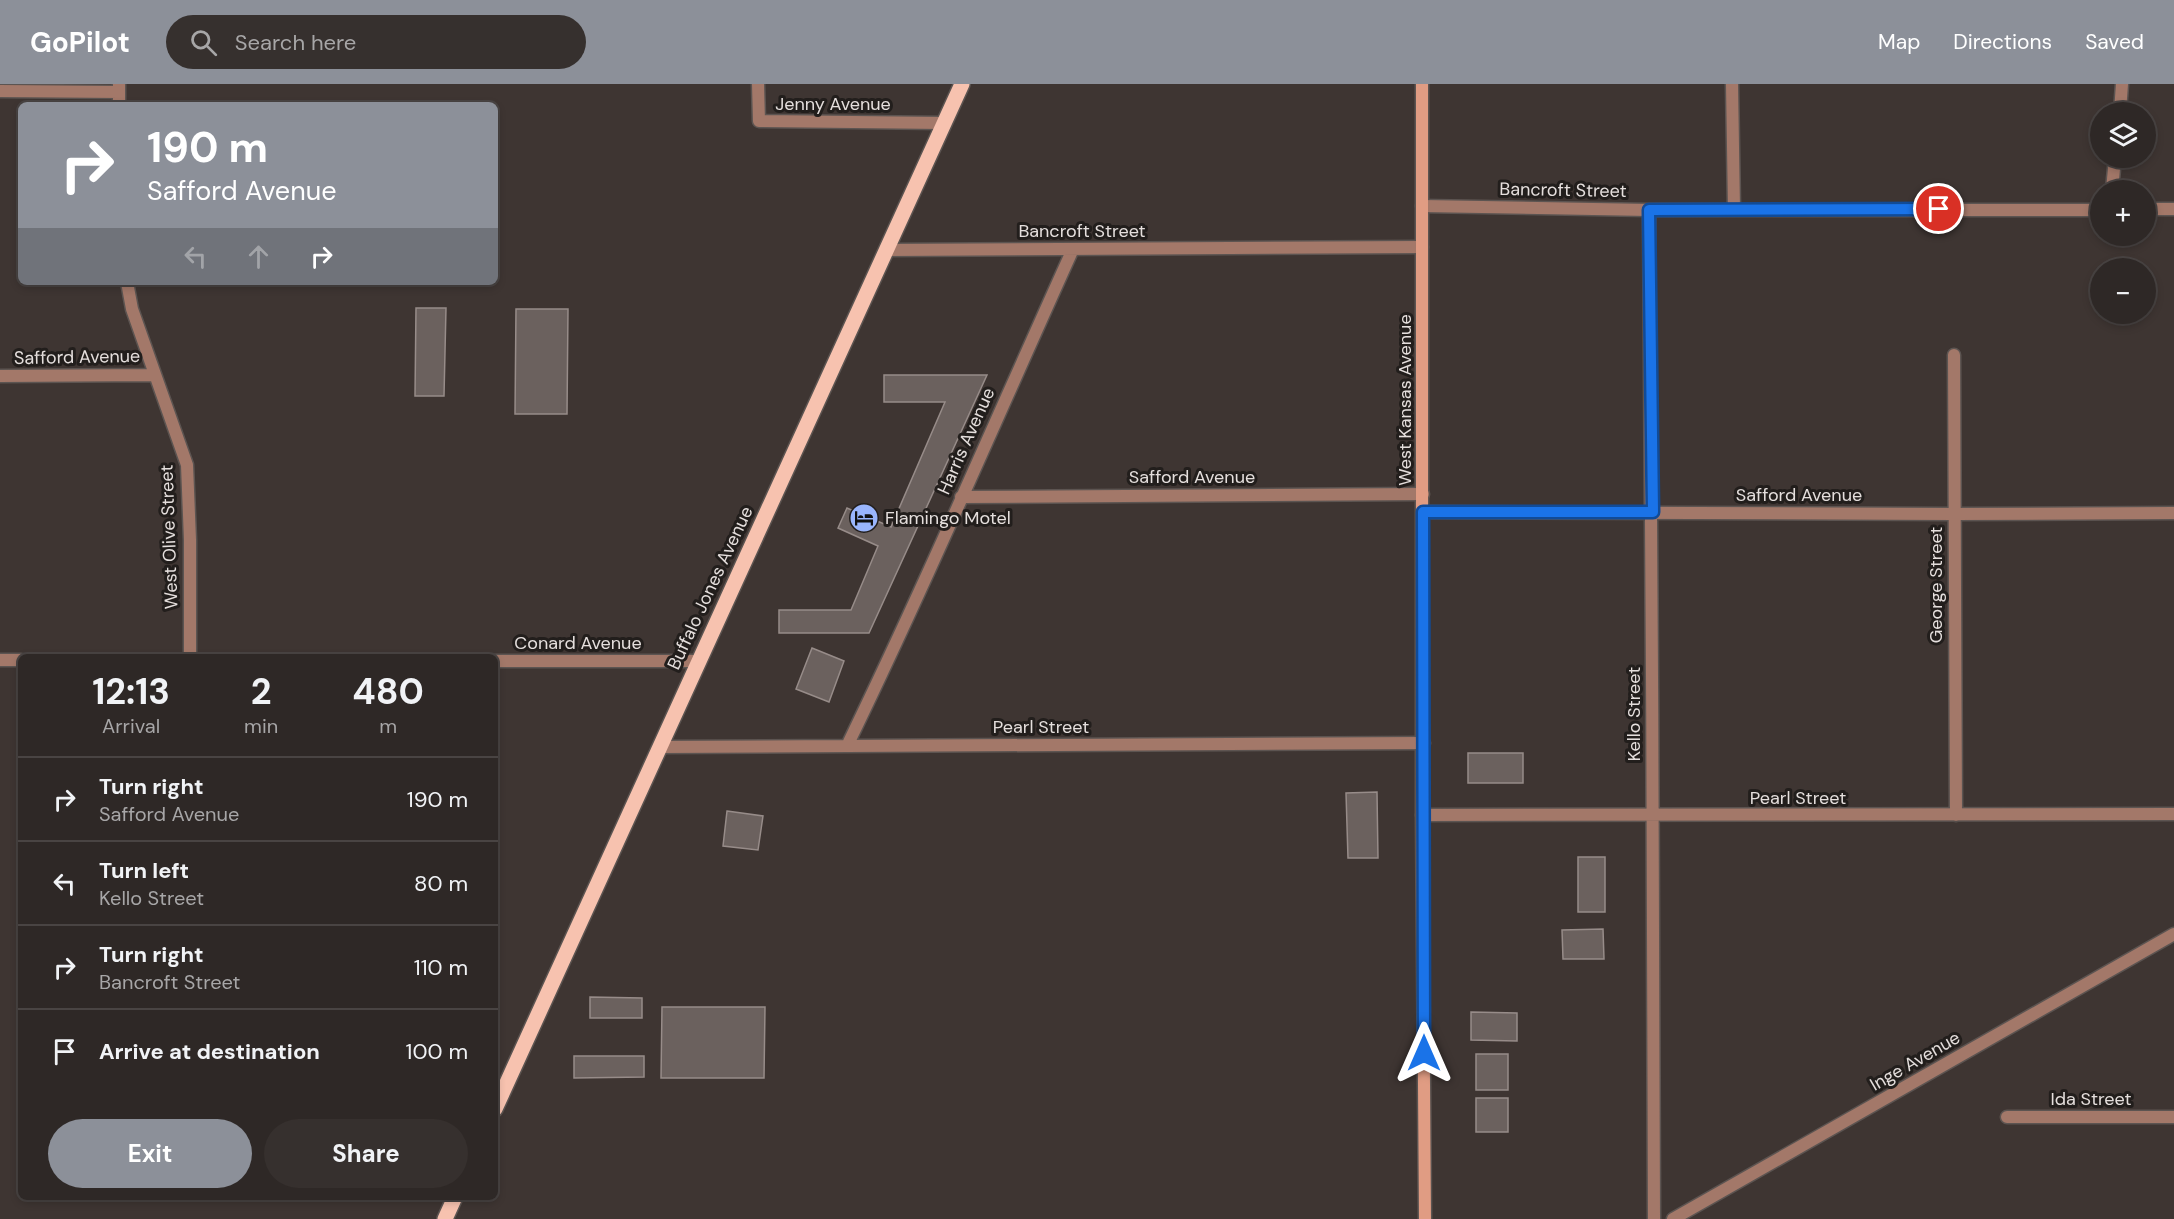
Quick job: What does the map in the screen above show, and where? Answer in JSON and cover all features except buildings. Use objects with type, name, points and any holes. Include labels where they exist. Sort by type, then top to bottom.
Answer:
[{"type":"main road","name":"Buffalo Jones Avenue","points":[[498,1102],[962,84]]},
{"type":"main road","points":[[445,1219],[454,1200]]},
{"type":"street","name":"Jenny Avenue","points":[[758,84],[759,121],[944,123]]},
{"type":"street","name":"West Kansas Avenue","points":[[1422,84],[1424,743],[1422,815],[1425,1219]]},
{"type":"street","points":[[1732,84],[1734,208]]},
{"type":"street","points":[[2121,102],[2122,84]]},
{"type":"street","points":[[0,91],[119,88]]},
{"type":"street","name":"Bancroft Street","points":[[1422,206],[1649,210],[1734,208],[2090,210]]},
{"type":"street","points":[[2156,209],[2174,209]]},
{"type":"street","name":"Kello Street","points":[[1649,210],[1653,512],[1654,1219]]},
{"type":"street","name":"Bancroft Street","points":[[886,250],[1422,247]]},
{"type":"street","name":"Harris Avenue","points":[[847,746],[906,624],[1073,249]]},
{"type":"street","name":"West Olive Street","points":[[128,285],[132,309],[187,465],[190,540],[190,654]]},
{"type":"street","name":"George Street","points":[[1954,355],[1956,815]]},
{"type":"street","name":"Safford Avenue","points":[[0,376],[154,375]]},
{"type":"street","name":"Safford Avenue","points":[[961,497],[1423,494]]},
{"type":"street","name":"Safford Avenue","points":[[1423,512],[2174,513]]},
{"type":"street","points":[[0,660],[18,660]]},
{"type":"street","name":"Conard Avenue","points":[[498,661],[698,661]]},
{"type":"street","name":"Pearl Street","points":[[659,747],[1424,743]]},
{"type":"street","name":"Pearl Street","points":[[1422,815],[2174,814]]},
{"type":"street","name":"Inge Avenue","points":[[1673,1219],[2174,934]]},
{"type":"street","name":"Ida Street","points":[[2007,1117],[2174,1117]]},
{"type":"place","name":"Flamingo Motel","points":[[864,518]]},
{"type":"route","points":[[1424,1053],[1423,512],[1653,512],[1649,210],[1939,209]]}]
